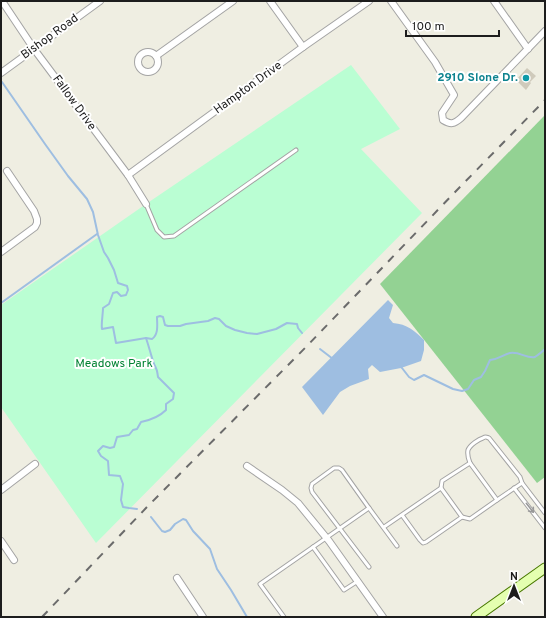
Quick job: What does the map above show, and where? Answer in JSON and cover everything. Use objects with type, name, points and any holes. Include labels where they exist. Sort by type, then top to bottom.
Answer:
[{"type":"main road","points":[[476,617],[545,568]]},
{"type":"street","name":"Fallow Drive","points":[[2,1],[34,49],[128,175],[146,204]]},
{"type":"street","name":"Bishop Road","points":[[1,73],[100,1]]},
{"type":"street","points":[[156,56],[233,1]]},
{"type":"street","points":[[270,1],[303,47]]},
{"type":"street","name":"Hampton Drive","points":[[128,175],[303,47],[369,1]]},
{"type":"street","points":[[391,1],[436,62],[454,94],[442,113],[443,120],[448,124],[455,123],[461,118],[545,31]]},
{"type":"street","points":[[494,1],[528,48]]},
{"type":"street","points":[[1,252],[35,227],[37,223],[34,211],[7,171]]},
{"type":"street","points":[[1,490],[35,464]]},
{"type":"street","points":[[247,466],[298,503],[327,537],[383,617]]},
{"type":"street","points":[[1,541],[14,560]]},
{"type":"street","points":[[177,578],[203,617]]},
{"type":"lane","points":[[146,204],[157,230],[164,236],[174,236],[296,150]]},
{"type":"lane","points":[[497,500],[470,463],[467,456],[470,447],[482,438],[486,437],[489,438],[520,477],[522,484],[545,514]]},
{"type":"lane","points":[[462,518],[441,488],[442,481],[470,463]]},
{"type":"lane","points":[[369,567],[312,492],[312,484],[334,468],[339,468],[342,470],[397,546]]},
{"type":"lane","points":[[402,515],[420,540],[426,542],[462,518],[470,519],[522,484]]},
{"type":"lane","points":[[384,527],[441,488]]},
{"type":"lane","points":[[514,488],[545,528]]},
{"type":"lane","points":[[284,617],[260,584],[369,508]]},
{"type":"lane","points":[[313,547],[344,590],[358,581]]},
{"type":"green space","name":"Meadows Park","points":[[351,65],[400,129],[361,149],[422,213],[96,543],[1,407],[1,305],[146,204]]},
{"type":"green space","points":[[545,115],[545,477],[537,483],[380,284]]},
{"type":"water","points":[[388,300],[393,305],[389,318],[393,323],[410,328],[424,340],[424,350],[421,361],[401,368],[380,372],[372,365],[368,369],[369,379],[350,386],[340,392],[323,415],[302,387]]},
{"type":"building","name":"2910 Slone Dr.","points":[[527,68],[536,76],[530,82],[531,83],[526,90],[516,80]]},
{"type":"waterway","points":[[2,82],[68,176],[87,199],[93,212],[98,235],[104,252],[114,270],[118,283],[127,286],[128,290],[126,295],[121,296],[117,292],[113,293],[109,304],[103,308],[102,329],[113,327],[116,343],[146,338],[152,339],[157,332],[157,317],[160,316],[163,317],[165,325],[168,326],[180,326],[208,321],[215,318],[219,319],[226,326],[247,333],[257,334],[276,329],[287,323],[297,324],[302,333]]},
{"type":"waterway","points":[[1,303],[97,234]]},
{"type":"waterway","points":[[137,509],[123,507],[121,500],[123,484],[120,476],[109,475],[108,461],[101,456],[98,451],[103,446],[110,448],[114,447],[117,437],[129,435],[133,430],[137,429],[141,422],[161,415],[166,410],[166,404],[173,399],[174,393],[158,377],[146,338]]},
{"type":"waterway","points":[[320,349],[333,359]]},
{"type":"waterway","points":[[400,366],[409,377],[414,380],[424,375],[453,389],[462,391],[468,389],[474,380],[481,377],[490,360],[510,353],[535,357],[545,349]]},
{"type":"waterway","points":[[151,517],[162,531],[165,532],[170,530],[175,524],[183,519],[186,520],[193,531],[210,549],[217,569],[247,617]]},
{"type":"railway","points":[[42,617],[147,507],[305,348],[545,100]]},
{"type":"place","name":"2910 Slone Dr.","points":[[526,78]]}]
